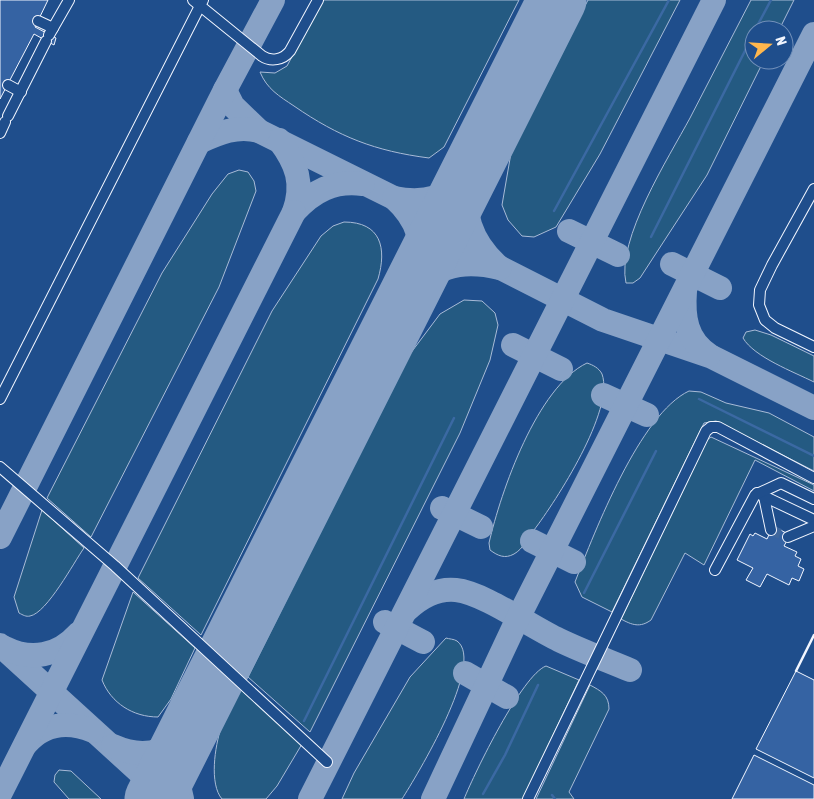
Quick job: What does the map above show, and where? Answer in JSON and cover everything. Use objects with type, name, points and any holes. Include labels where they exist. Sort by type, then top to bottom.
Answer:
[{"type":"lane","points":[[0,133],[69,0]]},
{"type":"lane","points":[[0,399],[199,2],[262,56],[274,60],[286,56],[290,51],[318,0]]},
{"type":"lane","points":[[38,21],[50,35]]},
{"type":"lane","points":[[8,85],[21,92]]},
{"type":"lane","points":[[814,189],[760,290],[759,304],[765,320],[775,328],[814,347]]},
{"type":"lane","points":[[528,799],[706,431],[711,427],[718,427],[814,478]]},
{"type":"lane","points":[[0,467],[115,566],[327,762]]},
{"type":"lane","points":[[715,570],[762,492],[781,483],[814,500]]},
{"type":"lane","points":[[762,492],[814,520]]},
{"type":"lane","points":[[762,492],[771,530]]},
{"type":"lane","points":[[788,537],[814,526]]},
{"type":"shaded area","points":[[322,0],[519,0],[444,147],[429,158],[374,147],[342,134],[311,117],[274,92],[266,83],[260,72],[275,73],[287,66]]},
{"type":"shaded area","points":[[588,0],[680,0],[600,154],[556,227],[534,237],[522,236],[508,220],[502,205],[511,153]]},
{"type":"shaded area","points":[[751,0],[794,0],[784,20],[744,20],[744,70],[759,70],[707,175],[640,278],[633,283],[626,283],[625,265],[636,222],[646,199]]},
{"type":"shaded area","points":[[239,170],[248,172],[254,181],[256,191],[219,287],[91,537],[47,498],[162,273],[212,194],[228,174]]},
{"type":"shaded area","points":[[344,222],[356,223],[366,227],[378,239],[382,257],[378,279],[201,635],[138,578],[272,311],[321,236],[333,226]]},
{"type":"shaded area","points":[[464,300],[482,301],[495,313],[498,325],[490,360],[460,433],[310,732],[248,677],[407,358],[440,314]]},
{"type":"shaded area","points":[[755,330],[771,335],[814,356],[814,382],[765,358],[748,345],[743,338],[746,332]]},
{"type":"shaded area","points":[[587,363],[596,367],[601,372],[604,390],[592,432],[569,477],[525,543],[511,556],[499,555],[490,550],[489,543],[502,496],[524,443],[537,417],[552,394],[569,375]]},
{"type":"shaded area","points":[[689,391],[701,392],[726,403],[769,413],[814,437],[814,471],[716,421],[704,423],[612,612],[582,597],[575,582],[607,505],[637,448],[653,423],[671,404]]},
{"type":"shaded area","points":[[711,437],[814,485],[814,491],[755,460],[704,565],[685,553],[651,620],[640,625],[625,621],[621,619],[707,440]]},
{"type":"shaded area","points":[[42,510],[84,548],[52,597],[37,613],[24,616],[19,613],[14,597]]},
{"type":"shaded area","points":[[133,592],[195,648],[171,699],[158,717],[140,714],[124,707],[111,695],[102,680]]},
{"type":"shaded area","points":[[446,638],[457,641],[464,653],[463,671],[446,720],[421,768],[402,799],[342,799],[354,773],[410,677]]},
{"type":"shaded area","points":[[546,666],[579,680],[523,799],[464,799],[488,747],[512,705],[536,673]]},
{"type":"shaded area","points":[[590,685],[606,697],[609,709],[569,792],[574,799],[536,799]]},
{"type":"shaded area","points":[[241,690],[302,744],[277,786],[266,799],[222,799],[216,784],[214,765],[221,728]]},
{"type":"shaded area","points":[[59,770],[71,771],[101,799],[69,799],[54,782],[55,775]]},
{"type":"building","points":[[0,0],[48,0],[35,27],[56,38],[54,45],[34,34],[0,99]]},
{"type":"building","points":[[773,526],[790,535],[784,546],[797,552],[795,556],[801,559],[798,566],[804,569],[799,581],[792,578],[789,585],[767,574],[760,587],[746,580],[753,568],[737,560],[750,534],[753,536],[755,533],[767,539]]},
{"type":"building","points":[[796,671],[814,680],[814,778],[756,749]]},
{"type":"building","points":[[754,755],[814,785],[814,799],[732,799]]},
{"type":"waterway","points":[[554,211],[669,0]]},
{"type":"waterway","points":[[760,20],[771,0]]},
{"type":"waterway","points":[[651,237],[744,53]]},
{"type":"waterway","points":[[699,399],[814,456]]},
{"type":"waterway","points":[[304,721],[454,418]]},
{"type":"waterway","points":[[584,593],[656,451]]},
{"type":"waterway","points":[[483,794],[505,755],[538,685]]},
{"type":"waterway","points":[[552,795],[555,799]]},
{"type":"taxiway","points":[[0,537],[225,90],[273,0]]},
{"type":"taxiway","points":[[310,799],[714,0]]},
{"type":"taxiway","points":[[433,799],[518,618],[814,34]]},
{"type":"taxiway","points":[[225,90],[233,106],[259,131],[394,198],[487,261],[603,320],[712,357],[814,408]]},
{"type":"taxiway","points":[[199,142],[236,129],[259,131]]},
{"type":"taxiway","points":[[279,140],[290,157],[297,174],[298,192],[294,212],[309,198],[325,189],[343,184],[363,184]]},
{"type":"taxiway","points":[[418,275],[421,253],[418,233],[409,215],[394,198],[416,200],[435,197],[453,189],[469,174]]},
{"type":"taxiway","points":[[405,300],[426,280],[447,268],[471,264],[500,268],[481,248],[470,226],[466,201],[469,174]]},
{"type":"taxiway","points":[[0,794],[294,212]]},
{"type":"taxiway","points":[[569,231],[618,255]]},
{"type":"taxiway","points":[[672,264],[720,288]]},
{"type":"taxiway","points":[[685,291],[685,310],[688,327],[695,342],[709,355]]},
{"type":"taxiway","points":[[513,345],[561,369]]},
{"type":"taxiway","points":[[603,395],[647,415]]},
{"type":"taxiway","points":[[442,508],[481,527]]},
{"type":"taxiway","points":[[532,541],[574,562]]},
{"type":"taxiway","points":[[408,609],[424,597],[435,592],[442,590],[467,592],[494,604],[559,640],[630,670]]},
{"type":"taxiway","points":[[385,622],[423,642]]},
{"type":"taxiway","points":[[5,648],[25,654],[44,654],[62,647],[78,634]]},
{"type":"taxiway","points":[[0,645],[169,799]]},
{"type":"taxiway","points":[[465,673],[507,697]]},
{"type":"taxiway","points":[[113,746],[138,753],[160,750],[178,738],[195,718]]},
{"type":"taxiway","points":[[26,744],[41,732],[57,726],[75,726],[93,731]]},
{"type":"taxiway","points":[[181,748],[177,777],[182,799]]},
{"type":"runway","points":[[154,799],[557,0]]},
{"type":"tunnel","points":[[771,530],[788,537]]},
{"type":"wall","points":[[796,671],[814,635]]}]
